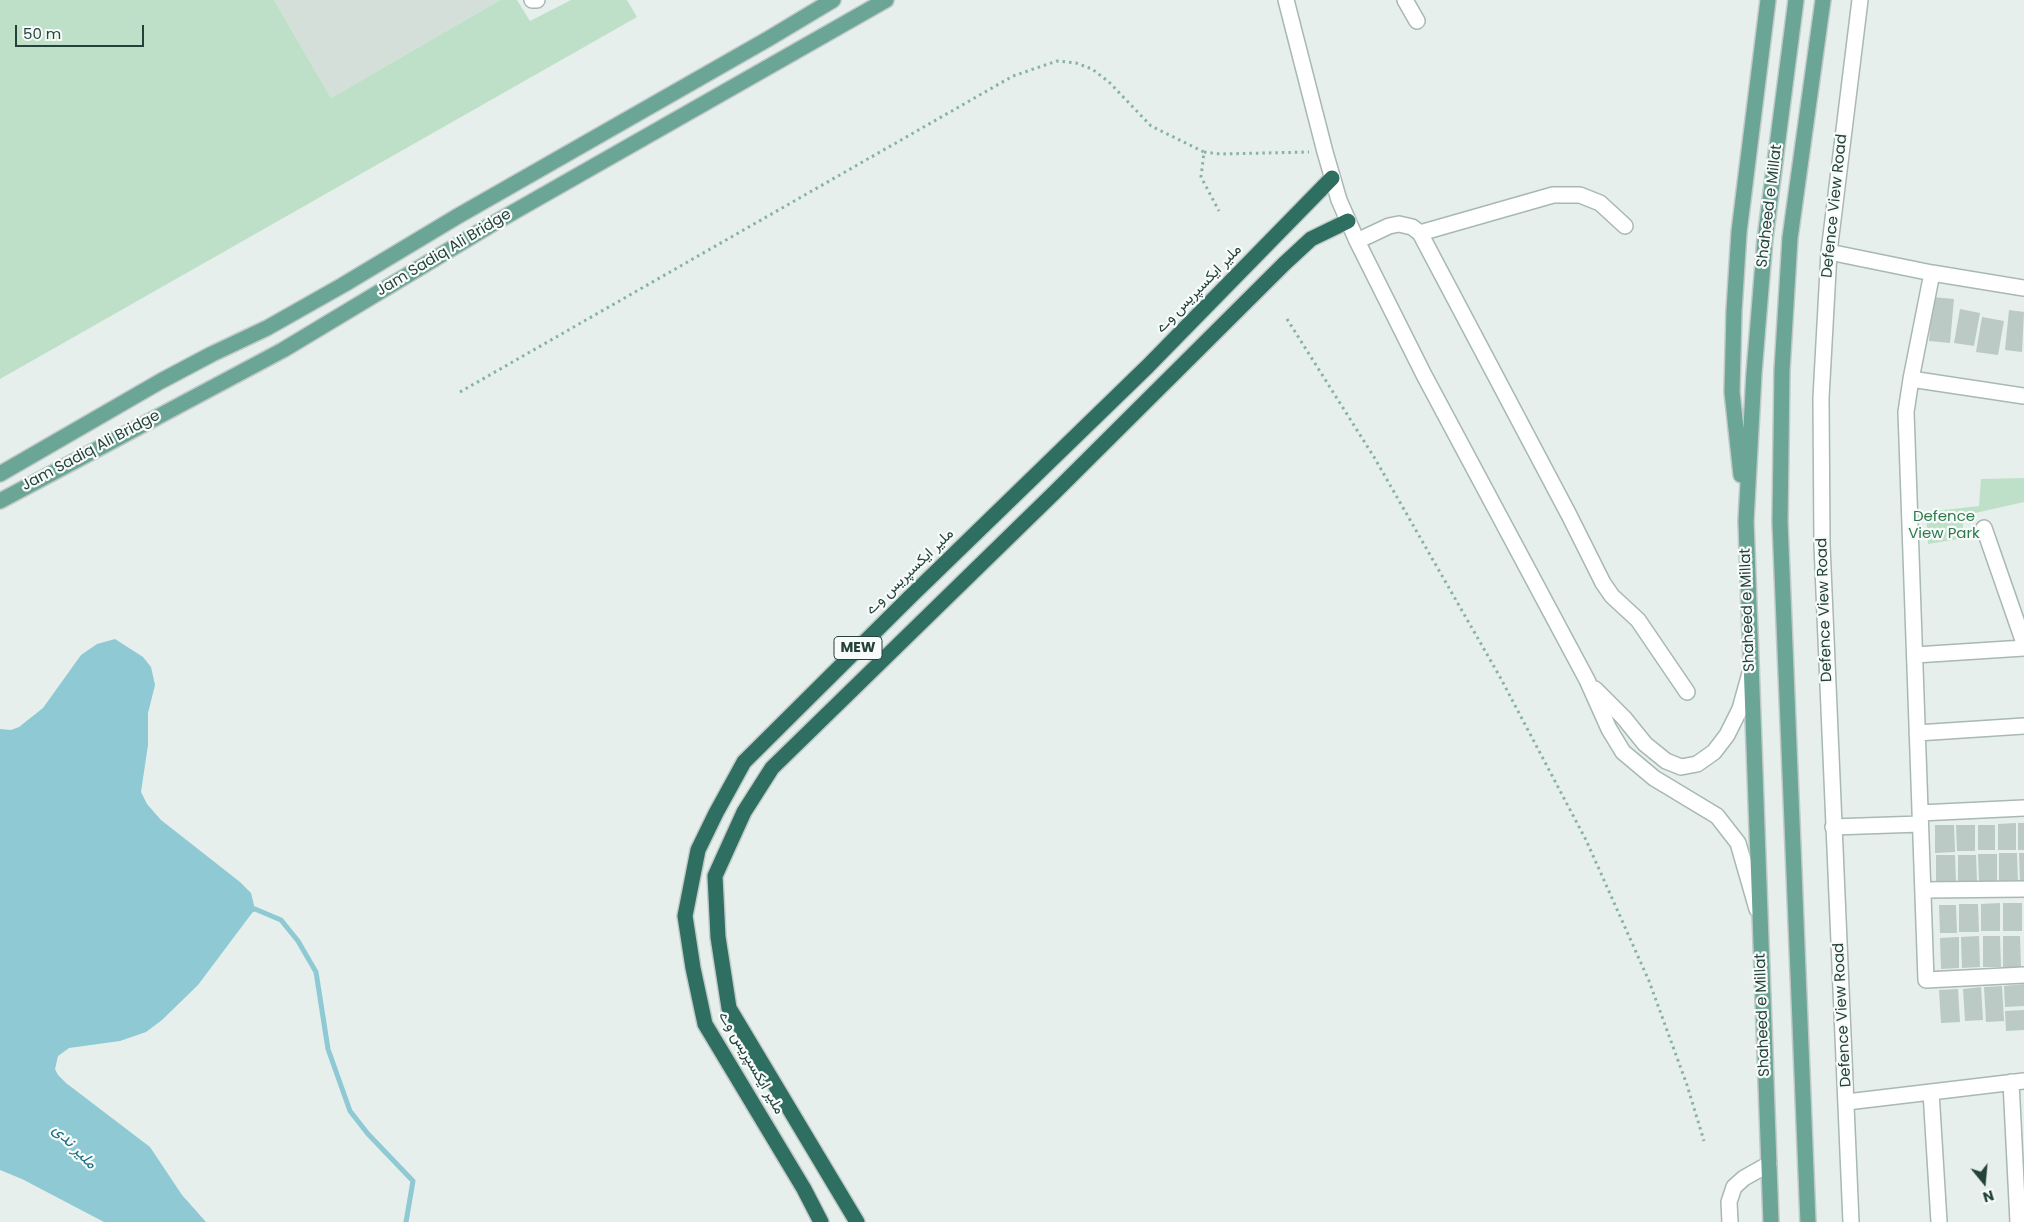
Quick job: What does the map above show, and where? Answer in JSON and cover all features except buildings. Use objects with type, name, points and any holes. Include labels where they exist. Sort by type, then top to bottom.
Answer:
[{"type":"highway","name":"ملیر ایکسپریس وے","points":[[821,1222],[804,1189],[705,1024],[693,968],[685,916],[698,850],[716,813],[744,762],[917,590],[1148,366],[1332,178]]},
{"type":"highway","name":"ملیر ایکسپریس وے","points":[[857,1222],[729,1008],[718,937],[715,876],[744,812],[772,768],[1062,486],[1284,264],[1311,239],[1348,221]]},
{"type":"main road","name":"Jam Sadiq Ali Bridge","points":[[0,474],[178,372],[267,328],[335,290],[458,216],[833,0]]},
{"type":"main road","name":"Jam Sadiq Ali Bridge","points":[[0,501],[283,350],[488,226],[886,0]]},
{"type":"main road","points":[[1746,521],[1732,392],[1734,311],[1739,232],[1768,0]]},
{"type":"main road","name":"Shaheed e Millat","points":[[1771,1222],[1746,521],[1754,373],[1765,239],[1796,0]]},
{"type":"main road","name":"Shaheed e Millat","points":[[1808,1222],[1780,522],[1782,370],[1790,238],[1822,0]]},
{"type":"street","points":[[532,0],[537,0]]},
{"type":"street","points":[[1286,0],[1332,178],[1356,240],[1424,375],[1587,680],[1609,729],[1623,752],[1654,778],[1716,816],[1738,843],[1760,920]]},
{"type":"street","points":[[1405,0],[1417,22]]},
{"type":"street","name":"Defence View Road","points":[[1851,1222],[1822,545],[1821,398],[1829,252],[1860,0]]},
{"type":"street","points":[[1420,233],[1553,195],[1580,195],[1600,203],[1625,226]]},
{"type":"street","points":[[1356,240],[1389,226],[1399,224],[1412,227],[1420,233],[1565,506],[1603,584],[1612,596],[1638,620],[1688,692]]},
{"type":"street","points":[[1829,252],[1932,273],[2024,288]]},
{"type":"street","points":[[1932,273],[1906,412],[1926,980],[2024,975]]},
{"type":"street","points":[[1911,378],[2024,396]]},
{"type":"street","points":[[1984,528],[2024,643]]},
{"type":"street","points":[[1915,655],[2024,648]]},
{"type":"street","points":[[1587,680],[1646,744],[1666,761],[1681,767],[1698,764],[1714,752],[1727,734],[1740,710],[1750,671]]},
{"type":"street","points":[[1917,732],[2024,726]]},
{"type":"street","points":[[1834,828],[2024,808]]},
{"type":"street","points":[[1924,890],[2024,888]]},
{"type":"street","points":[[1847,1102],[2018,1082],[2018,1222]]},
{"type":"street","points":[[1931,1092],[1939,1222]]},
{"type":"street","points":[[1730,1222],[1729,1202],[1734,1187],[1744,1178],[1769,1164]]},
{"type":"path","points":[[460,392],[1013,76],[1057,61],[1076,63],[1092,68],[1109,82],[1151,126],[1204,152],[1220,154],[1325,152]]},
{"type":"path","points":[[1204,152],[1201,177],[1219,210]]},
{"type":"path","points":[[1287,319],[1374,457],[1500,677],[1586,840],[1649,981],[1687,1084],[1704,1141]]},
{"type":"shaded area","points":[[274,0],[500,0],[331,98]]},
{"type":"green space","points":[[0,0],[274,0],[331,98],[500,0],[517,0],[530,21],[571,0],[627,0],[637,17],[0,379]]},
{"type":"green space","name":"Defence View Park","points":[[2024,478],[2024,502],[1962,516],[1964,538],[1928,544],[1926,512],[1979,506],[1981,479]]},
{"type":"water","name":"ملیر ندی","points":[[115,639],[143,657],[151,667],[155,685],[148,713],[148,745],[141,792],[147,804],[161,820],[240,882],[251,893],[255,909],[198,985],[162,1020],[146,1032],[120,1041],[69,1048],[58,1056],[55,1069],[66,1083],[150,1147],[182,1195],[206,1222],[104,1222],[22,1179],[0,1170],[0,729],[11,730],[19,727],[43,708],[81,655],[97,644]]},
{"type":"waterway","points":[[249,911],[255,909],[281,920],[298,941],[316,972],[328,1049],[350,1111],[368,1134],[413,1181],[406,1222]]}]
